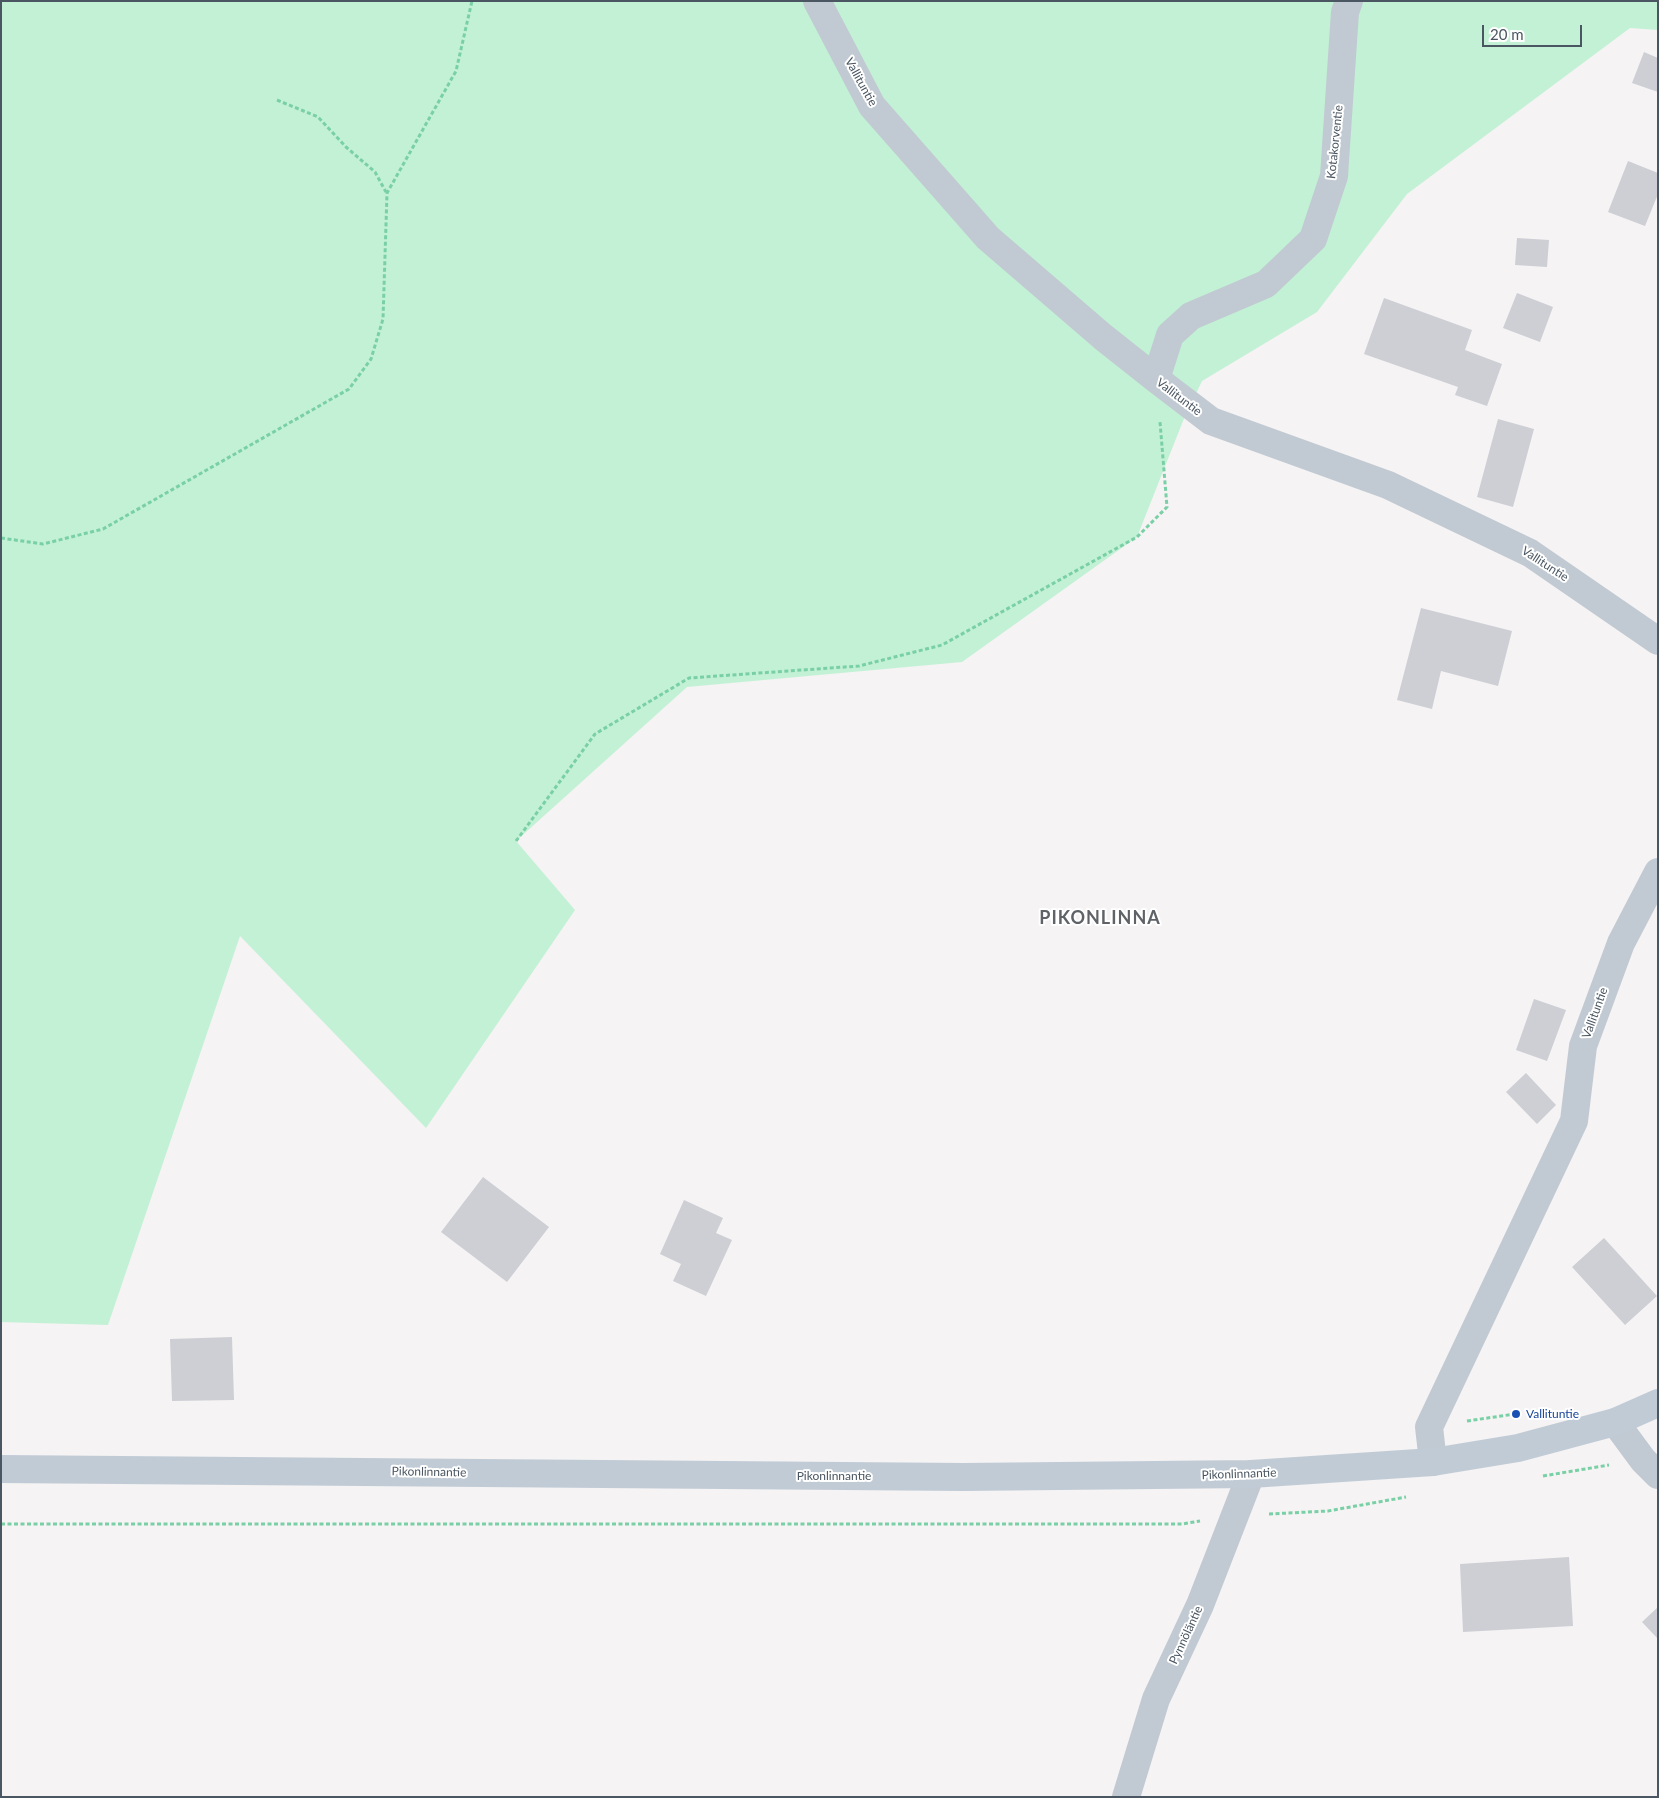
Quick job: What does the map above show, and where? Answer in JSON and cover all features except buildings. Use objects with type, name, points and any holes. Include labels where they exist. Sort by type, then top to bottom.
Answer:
[{"type":"street","name":"Vallituntie","points":[[817,1],[872,106],[982,230],[1103,337],[1211,421],[1388,485],[1530,552],[1658,641]]},
{"type":"street","name":"Kotakorventie","points":[[1156,379],[1170,335],[1191,316],[1266,284],[1313,239],[1334,176],[1345,12],[1349,1]]},
{"type":"street","name":"Vallituntie","points":[[1433,1462],[1430,1427],[1574,1121],[1583,1046],[1621,943],[1658,872]]},
{"type":"street","name":"Pikonlinnantie","points":[[1,1469],[963,1477],[1251,1474],[1433,1462],[1518,1448],[1615,1422],[1658,1403]]},
{"type":"street","points":[[1615,1422],[1650,1467]]},
{"type":"street","name":"Pynnöläntie","points":[[1126,1797],[1156,1699],[1200,1605],[1251,1474]]},
{"type":"path","points":[[1,538],[44,544],[103,529],[349,389],[372,359],[383,318],[387,192],[456,71],[472,1]]},
{"type":"path","points":[[277,100],[318,117],[346,147],[375,172],[387,192]]},
{"type":"path","points":[[516,841],[595,734],[689,678],[859,666],[942,645],[1137,537],[1168,507],[1156,379]]},
{"type":"path","points":[[1538,1477],[1650,1467]]},
{"type":"path","points":[[1,1524],[1182,1524],[1236,1515],[1328,1511],[1415,1496]]},
{"type":"green space","points":[[1,1],[1658,1],[1658,30],[1630,28],[1407,194],[1317,312],[1202,381],[1183,421],[1137,537],[962,662],[687,687],[516,841],[575,910],[426,1128],[240,936],[108,1325],[1,1322]]},
{"type":"place","name":"Vallituntie","points":[[1516,1414]]},
{"type":"district","name":"PIKONLINNA","points":[[1100,918]]}]
